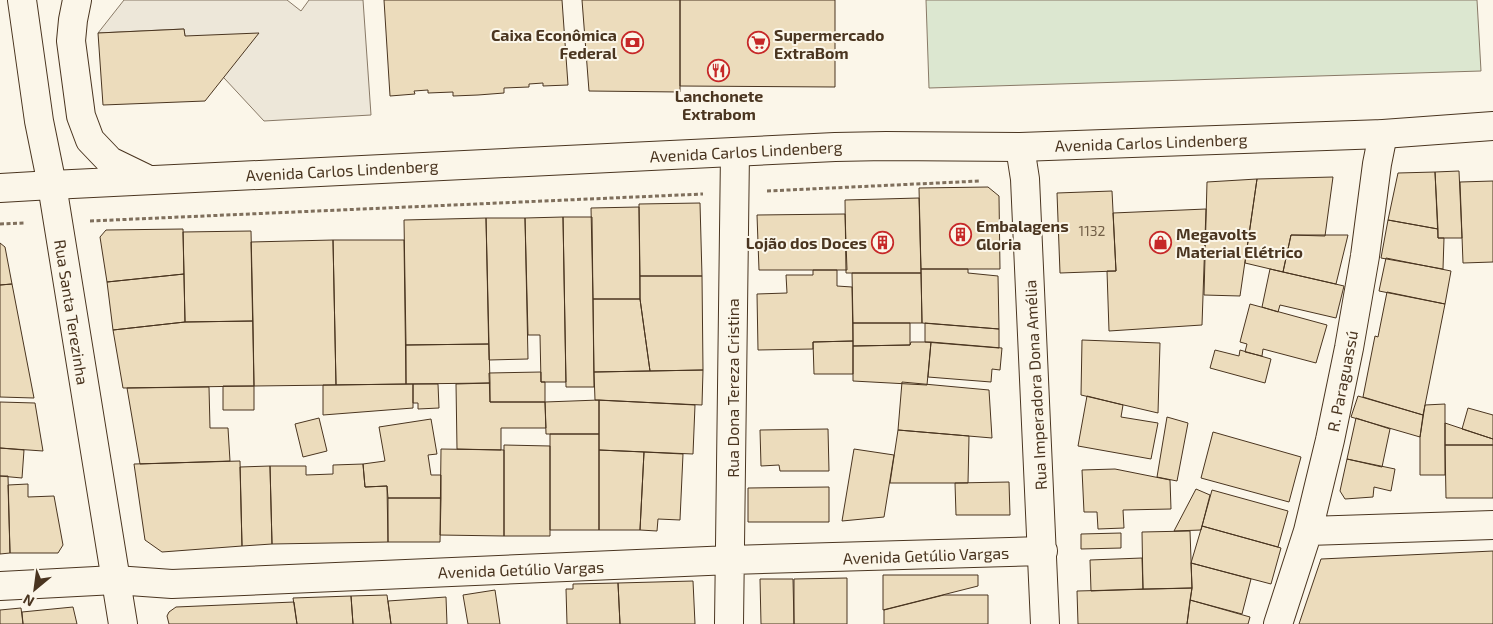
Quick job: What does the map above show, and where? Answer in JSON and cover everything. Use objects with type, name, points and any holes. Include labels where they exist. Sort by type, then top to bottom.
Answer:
[{"type":"street","name":"Rua Santa Terezinha","points":[[22,0],[39,121],[52,185],[123,624]]},
{"type":"street","points":[[77,0],[73,20],[72,41],[81,116],[90,140],[110,161],[148,180]]},
{"type":"street","name":"Avenida Carlos Lindenberg","points":[[0,188],[835,147],[1020,147],[1383,134],[1493,126]]},
{"type":"street","name":"R. Paraguassú","points":[[1278,624],[1308,531],[1330,440],[1365,256],[1377,164],[1383,134]]},
{"type":"street","name":"Rua Imperadora Dona Amélia","points":[[1020,147],[1025,179],[1045,624]]},
{"type":"street","name":"Rua Dona Tereza Cristina","points":[[729,624],[734,152]]},
{"type":"street","points":[[1308,531],[1493,525]]},
{"type":"street","name":"Avenida Getúlio Vargas","points":[[0,586],[115,580],[172,584],[731,560],[1043,552]]},
{"type":"green space","points":[[926,0],[1477,0],[1481,71],[929,88]]},
{"type":"shaded area","points":[[124,0],[287,0],[301,11],[309,0],[363,0],[371,115],[264,121],[185,36],[184,29],[98,33]]},
{"type":"building","points":[[384,0],[562,0],[568,85],[543,86],[543,83],[529,84],[529,87],[504,88],[504,93],[478,95],[453,96],[453,92],[428,93],[428,90],[414,91],[415,94],[390,96]]},
{"type":"building","name":"Caixa Econômica Federal","points":[[582,0],[680,0],[680,92],[589,91]]},
{"type":"building","name":"Supermercado ExtraBom","points":[[680,0],[835,0],[835,87],[680,86]]},
{"type":"building","points":[[184,29],[185,36],[259,33],[205,101],[103,105],[98,33]]},
{"type":"building","points":[[1459,171],[1462,238],[1438,238],[1435,172]]},
{"type":"building","points":[[1435,172],[1438,229],[1388,220],[1398,173]]},
{"type":"building","points":[[1333,177],[1325,236],[1291,235],[1283,272],[1245,263],[1257,179]]},
{"type":"building","points":[[1257,179],[1240,296],[1204,295],[1207,182]]},
{"type":"building","points":[[1493,181],[1493,262],[1463,263],[1460,182]]},
{"type":"building","name":"Embalagens Gloria","points":[[988,187],[999,196],[1000,269],[921,269],[919,188]]},
{"type":"building","points":[[1112,191],[1116,271],[1060,273],[1057,193]]},
{"type":"building","name":"Lojão dos Doces","points":[[919,198],[921,273],[846,273],[845,200]]},
{"type":"building","points":[[700,203],[702,276],[640,276],[639,204]]},
{"type":"building","points":[[639,207],[640,299],[593,299],[591,208]]},
{"type":"building","name":"Megavolts Material Elétrico","points":[[1206,209],[1202,325],[1109,331],[1107,271],[1116,271],[1113,213]]},
{"type":"building","points":[[845,214],[847,270],[759,270],[757,215]]},
{"type":"building","points":[[563,217],[592,217],[594,387],[566,387]]},
{"type":"building","points":[[563,217],[566,382],[541,382],[540,335],[528,335],[525,218]]},
{"type":"building","points":[[486,218],[525,218],[528,359],[489,360]]},
{"type":"building","points":[[486,218],[489,344],[406,345],[404,220]]},
{"type":"building","points":[[1388,220],[1438,229],[1438,238],[1444,238],[1443,269],[1381,258]]},
{"type":"building","points":[[183,229],[184,274],[107,282],[100,237],[106,230]]},
{"type":"building","points":[[251,231],[253,321],[185,322],[183,232]]},
{"type":"building","points":[[1291,235],[1348,235],[1336,284],[1283,272]]},
{"type":"building","points":[[333,240],[336,385],[254,386],[251,242]]},
{"type":"building","points":[[333,240],[404,240],[406,384],[336,385]]},
{"type":"building","points":[[0,243],[5,247],[12,284],[0,285]]},
{"type":"building","points":[[1386,258],[1451,271],[1445,304],[1379,291]]},
{"type":"building","points":[[921,269],[968,269],[968,273],[998,276],[999,329],[922,323]]},
{"type":"building","points":[[1270,269],[1344,286],[1336,318],[1280,305],[1278,312],[1262,307]]},
{"type":"building","points":[[813,270],[837,270],[837,286],[852,287],[853,341],[813,342],[813,349],[758,350],[757,294],[787,293],[786,275],[813,275]]},
{"type":"building","points":[[852,273],[921,273],[922,323],[853,323]]},
{"type":"building","points":[[184,274],[185,322],[113,330],[107,282]]},
{"type":"building","points":[[640,276],[702,276],[703,370],[650,371],[640,299]]},
{"type":"building","points":[[12,284],[34,398],[0,397],[0,285]]},
{"type":"building","points":[[1387,292],[1445,304],[1423,415],[1363,397],[1375,336],[1378,337]]},
{"type":"building","points":[[593,299],[640,299],[650,371],[594,372]]},
{"type":"building","points":[[1250,304],[1327,325],[1316,363],[1263,349],[1262,356],[1245,352],[1247,344],[1240,342]]},
{"type":"building","points":[[253,321],[254,386],[123,388],[113,330],[185,322]]},
{"type":"building","points":[[853,323],[910,323],[910,345],[853,346]]},
{"type":"building","points":[[925,323],[999,329],[999,348],[925,342]]},
{"type":"building","points":[[1082,340],[1160,343],[1158,413],[1081,395]]},
{"type":"building","points":[[853,341],[853,374],[814,374],[813,342]]},
{"type":"building","points":[[911,342],[931,342],[927,385],[853,381],[853,346],[910,345]]},
{"type":"building","points":[[931,342],[1002,348],[1000,370],[992,369],[991,382],[928,377]]},
{"type":"building","points":[[489,344],[490,383],[406,384],[406,345]]},
{"type":"building","points":[[1215,350],[1239,356],[1240,350],[1271,359],[1265,383],[1210,368]]},
{"type":"building","points":[[703,370],[702,405],[595,400],[594,372]]},
{"type":"building","points":[[541,372],[541,382],[545,382],[545,402],[490,402],[489,373]]},
{"type":"building","points":[[902,382],[989,390],[992,438],[898,430]]},
{"type":"building","points":[[490,383],[490,402],[545,402],[546,428],[501,428],[501,450],[457,449],[456,384]]},
{"type":"building","points":[[413,384],[413,408],[323,415],[323,385]]},
{"type":"building","points":[[413,384],[438,384],[439,408],[418,409],[418,403],[413,403]]},
{"type":"building","points":[[223,386],[254,386],[254,410],[223,410]]},
{"type":"building","points":[[209,387],[210,428],[228,428],[230,461],[140,464],[127,388]]},
{"type":"building","points":[[1087,396],[1123,405],[1121,417],[1158,423],[1151,459],[1078,446]]},
{"type":"building","points":[[1358,396],[1423,415],[1420,437],[1351,417]]},
{"type":"building","points":[[599,400],[599,434],[546,434],[545,402]]},
{"type":"building","points":[[599,400],[695,405],[693,454],[599,450]]},
{"type":"building","points":[[0,402],[35,403],[43,451],[0,448]]},
{"type":"building","points":[[1445,404],[1445,475],[1420,475],[1420,437],[1425,405]]},
{"type":"building","points":[[1468,408],[1493,415],[1493,439],[1462,429]]},
{"type":"building","points":[[1167,417],[1188,423],[1177,481],[1157,477]]},
{"type":"building","points":[[319,418],[327,451],[303,457],[295,424]]},
{"type":"building","points":[[1356,418],[1390,429],[1382,467],[1347,459]]},
{"type":"building","points":[[431,419],[437,454],[428,455],[431,475],[441,475],[441,498],[388,498],[387,486],[365,487],[363,464],[385,461],[379,427]]},
{"type":"building","points":[[1445,423],[1493,439],[1493,445],[1445,445]]},
{"type":"building","points":[[828,429],[829,471],[780,471],[779,465],[761,466],[760,430]]},
{"type":"building","points":[[898,430],[969,436],[968,483],[890,483]]},
{"type":"building","points":[[1213,432],[1301,457],[1289,502],[1201,478]]},
{"type":"building","points":[[550,434],[599,434],[599,530],[550,530]]},
{"type":"building","points":[[504,445],[550,446],[550,536],[504,536]]},
{"type":"building","points":[[1445,445],[1493,445],[1493,498],[1446,498]]},
{"type":"building","points":[[0,448],[24,450],[22,478],[0,476]]},
{"type":"building","points":[[441,449],[504,450],[504,536],[440,535]]},
{"type":"building","points":[[854,449],[894,455],[884,517],[842,521]]},
{"type":"building","points":[[599,450],[644,452],[640,530],[599,530]]},
{"type":"building","points":[[644,452],[683,454],[680,520],[658,519],[657,531],[640,530]]},
{"type":"building","points":[[1347,459],[1395,469],[1391,491],[1374,487],[1373,497],[1345,499],[1340,491]]},
{"type":"building","points":[[240,461],[242,546],[162,552],[145,540],[134,464]]},
{"type":"building","points":[[363,464],[365,487],[387,486],[388,542],[272,544],[270,466],[306,466],[306,475],[333,474],[333,465]]},
{"type":"building","points":[[270,466],[272,544],[242,546],[240,467]]},
{"type":"building","points":[[1115,469],[1170,480],[1171,509],[1123,510],[1124,528],[1098,529],[1097,512],[1084,512],[1082,470]]},
{"type":"building","points":[[0,476],[8,476],[10,553],[0,554]]},
{"type":"building","points":[[1009,482],[1010,515],[956,515],[955,483]]},
{"type":"building","points":[[28,484],[28,497],[54,496],[63,545],[58,553],[10,553],[8,485]]},
{"type":"building","points":[[829,487],[829,522],[748,522],[748,488]]},
{"type":"building","points":[[1196,489],[1210,495],[1201,530],[1174,531]]},
{"type":"building","points":[[1212,490],[1288,511],[1278,547],[1202,526]]},
{"type":"building","points":[[388,498],[441,498],[440,542],[388,542]]},
{"type":"building","points":[[1202,526],[1281,548],[1271,584],[1191,563]]},
{"type":"building","points":[[1190,531],[1192,588],[1143,589],[1142,532]]},
{"type":"building","points":[[1121,533],[1121,548],[1081,549],[1081,534]]},
{"type":"building","points":[[1493,551],[1493,624],[1299,624],[1321,559]]},
{"type":"building","points":[[1142,558],[1143,589],[1091,591],[1090,560]]},
{"type":"building","points":[[1191,563],[1251,579],[1242,614],[1190,600],[1192,588]]},
{"type":"building","points":[[883,575],[978,575],[978,586],[883,610]]},
{"type":"building","points":[[847,578],[847,624],[794,624],[794,579]]},
{"type":"building","points":[[760,579],[793,579],[794,624],[761,624]]},
{"type":"building","points":[[693,581],[695,624],[620,624],[618,583]]},
{"type":"building","points":[[618,583],[620,624],[567,624],[566,589],[573,589],[573,584]]},
{"type":"building","points":[[1192,588],[1187,624],[1078,624],[1077,591]]},
{"type":"building","points":[[495,590],[500,624],[468,624],[463,595]]},
{"type":"building","points":[[387,595],[391,624],[353,624],[351,596]]},
{"type":"building","points":[[944,595],[988,595],[988,624],[884,624],[884,610]]},
{"type":"building","points":[[351,596],[353,624],[297,624],[293,598]]},
{"type":"building","points":[[446,597],[447,624],[391,624],[388,601]]},
{"type":"building","points":[[1190,600],[1250,617],[1248,624],[1187,624]]},
{"type":"building","points":[[294,602],[297,624],[169,624],[167,616],[176,607]]},
{"type":"building","points":[[73,607],[77,624],[23,624],[22,612]]},
{"type":"building","points":[[21,608],[23,624],[0,624],[0,610]]},
{"type":"place","name":"Caixa Econômica Federal","points":[[633,43]]},
{"type":"place","name":"Supermercado ExtraBom","points":[[758,43]]},
{"type":"place","name":"Lanchonete Extrabom","points":[[719,71]]},
{"type":"place","name":"Embalagens Gloria","points":[[960,234]]},
{"type":"place","name":"Lojão dos Doces","points":[[883,242]]},
{"type":"place","name":"Megavolts Material Elétrico","points":[[1160,242]]}]
